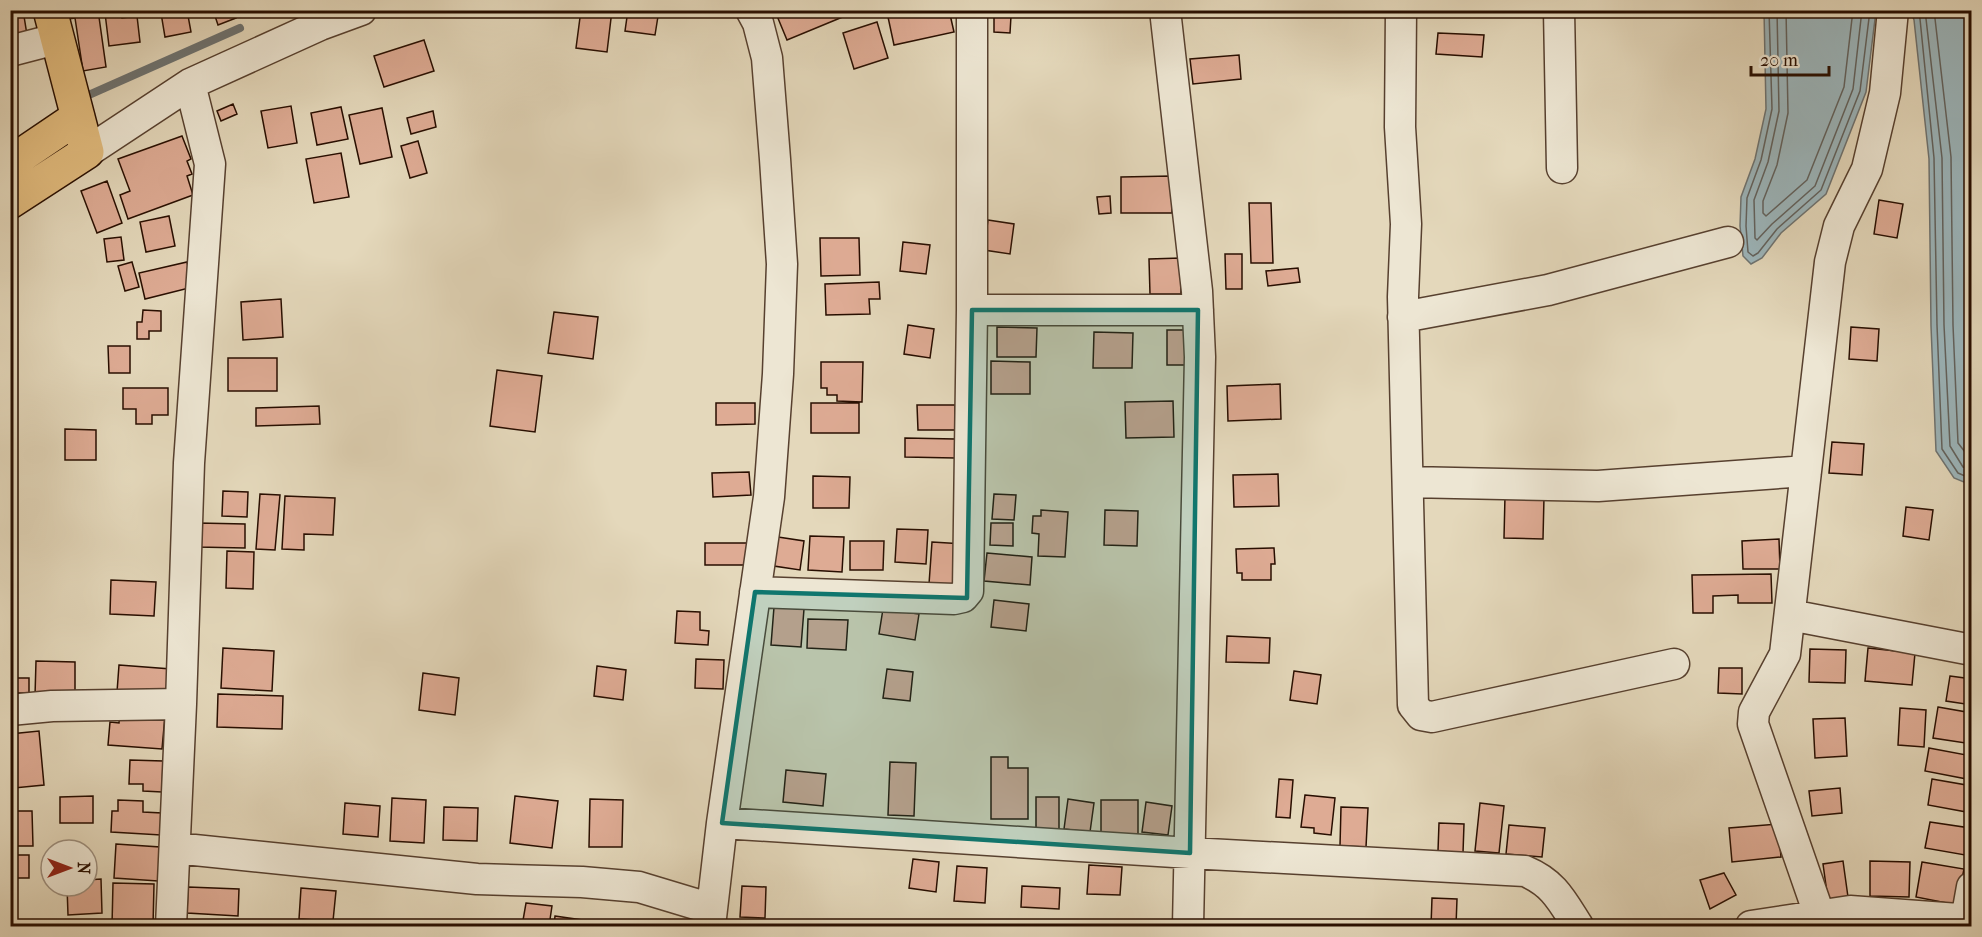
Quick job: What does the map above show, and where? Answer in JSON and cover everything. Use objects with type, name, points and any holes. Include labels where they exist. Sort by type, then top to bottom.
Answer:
[{"type":"main road","points":[[10,202],[87,152],[53,25]]},
{"type":"main road","points":[[10,163],[78,117]]},
{"type":"street","points":[[87,152],[190,84],[318,18],[361,10]]},
{"type":"street","points":[[175,848],[477,879],[582,882],[639,887],[711,918],[722,823],[769,497],[778,374],[782,264],[767,58],[758,23],[751,10]]},
{"type":"street","points":[[755,592],[954,599],[965,595],[968,579],[972,310],[972,10]]},
{"type":"street","points":[[1165,10],[1198,310],[1200,357],[1188,927]]},
{"type":"street","points":[[1401,10],[1400,127],[1407,224],[1403,317],[1413,705],[1421,715],[1432,717],[1674,664]]},
{"type":"street","points":[[1559,10],[1562,168]]},
{"type":"street","points":[[1820,915],[1753,724],[1754,712],[1785,654],[1830,262],[1839,226],[1867,169],[1885,93],[1893,10]]},
{"type":"street","points":[[10,51],[53,25]]},
{"type":"street","points":[[171,927],[182,704],[189,464],[210,164],[190,84]]},
{"type":"street","points":[[1403,317],[1548,290],[1728,242]]},
{"type":"street","points":[[972,310],[1198,310]]},
{"type":"street","points":[[1408,482],[1598,486],[1806,471]]},
{"type":"street","points":[[1790,615],[1971,650]]},
{"type":"street","points":[[10,710],[52,706],[182,704]]},
{"type":"street","points":[[722,823],[1190,853],[1525,871],[1541,878],[1555,890],[1578,927]]},
{"type":"street","points":[[1751,927],[1850,911],[1967,922],[1971,887]]},
{"type":"highlighted area","points":[[972,310],[1198,310],[1190,853],[722,823],[755,592],[967,598]]},
{"type":"water","points":[[1764,11],[1876,11],[1866,92],[1826,194],[1781,233],[1762,258],[1751,264],[1743,256],[1740,226],[1741,197],[1755,159],[1766,109]]},
{"type":"water","points":[[1911,11],[1971,11],[1971,485],[1954,478],[1936,451],[1931,326],[1929,159],[1914,20]]},
{"type":"building","points":[[10,10],[23,10],[27,35],[10,38]]},
{"type":"building","points":[[60,10],[98,10],[106,67],[83,71],[75,18],[62,20]]},
{"type":"building","points":[[187,10],[191,32],[165,37],[161,13]]},
{"type":"building","points":[[213,10],[233,10],[236,18],[218,25]]},
{"type":"building","points":[[581,10],[612,10],[607,52],[576,48]]},
{"type":"building","points":[[628,10],[659,10],[655,35],[625,31]]},
{"type":"building","points":[[843,10],[845,16],[787,40],[775,11]]},
{"type":"building","points":[[918,10],[949,10],[954,32],[894,45],[888,17]]},
{"type":"building","points":[[121,11],[122,18],[137,16],[140,42],[109,46],[105,13]]},
{"type":"building","points":[[994,15],[1011,16],[1010,33],[994,32]]},
{"type":"building","points":[[877,22],[888,58],[854,69],[843,33]]},
{"type":"building","points":[[1438,33],[1484,35],[1482,57],[1436,54]]},
{"type":"building","points":[[424,40],[434,71],[384,87],[374,56]]},
{"type":"building","points":[[1239,55],[1241,79],[1193,84],[1190,59]]},
{"type":"building","points":[[233,104],[237,114],[221,121],[217,111]]},
{"type":"building","points":[[291,106],[297,143],[268,148],[261,111]]},
{"type":"building","points":[[341,107],[348,139],[317,145],[311,113]]},
{"type":"building","points":[[382,108],[392,157],[360,164],[349,115]]},
{"type":"building","points":[[433,111],[436,127],[411,134],[407,118]]},
{"type":"building","points":[[182,136],[191,159],[187,161],[192,174],[187,176],[193,195],[128,219],[120,195],[130,191],[118,159]]},
{"type":"building","points":[[418,141],[427,173],[410,178],[401,146]]},
{"type":"building","points":[[341,153],[349,197],[314,203],[306,159]]},
{"type":"building","points":[[1171,176],[1172,213],[1121,213],[1121,177]]},
{"type":"building","points":[[107,181],[122,223],[97,233],[81,191]]},
{"type":"building","points":[[1110,196],[1111,213],[1099,214],[1097,197]]},
{"type":"building","points":[[1879,200],[1903,204],[1897,238],[1874,234]]},
{"type":"building","points":[[1249,203],[1271,203],[1273,263],[1251,263]]},
{"type":"building","points":[[169,216],[175,246],[146,252],[140,222]]},
{"type":"building","points":[[988,220],[1014,224],[1010,254],[984,250]]},
{"type":"building","points":[[121,237],[124,260],[107,262],[104,239]]},
{"type":"building","points":[[820,238],[859,238],[860,275],[821,276]]},
{"type":"building","points":[[903,242],[930,245],[926,274],[900,271]]},
{"type":"building","points":[[1225,254],[1242,254],[1242,289],[1226,289]]},
{"type":"building","points":[[1181,258],[1181,294],[1150,294],[1149,259]]},
{"type":"building","points":[[132,262],[139,287],[125,291],[118,266]]},
{"type":"building","points":[[187,262],[193,287],[145,299],[139,273]]},
{"type":"building","points":[[1298,268],[1300,282],[1268,286],[1266,271]]},
{"type":"building","points":[[879,282],[880,299],[869,299],[870,314],[826,315],[825,284]]},
{"type":"building","points":[[281,299],[283,337],[243,340],[241,302]]},
{"type":"building","points":[[143,310],[161,311],[161,331],[149,331],[149,339],[137,339],[137,322],[142,322]]},
{"type":"building","points":[[554,312],[598,317],[593,359],[548,353]]},
{"type":"building","points":[[908,325],[934,329],[930,358],[904,354]]},
{"type":"building","points":[[997,327],[1037,328],[1036,357],[997,357]]},
{"type":"building","points":[[1851,327],[1879,329],[1877,361],[1849,359]]},
{"type":"building","points":[[1167,330],[1194,330],[1186,365],[1167,365]]},
{"type":"building","points":[[1094,332],[1133,333],[1132,368],[1093,368]]},
{"type":"building","points":[[108,346],[130,346],[130,373],[109,373]]},
{"type":"building","points":[[228,358],[277,358],[277,391],[228,391]]},
{"type":"building","points":[[991,361],[1030,362],[1030,394],[991,394]]},
{"type":"building","points":[[821,362],[863,362],[862,402],[837,401],[837,395],[827,395],[827,388],[821,388]]},
{"type":"building","points":[[497,370],[542,376],[535,432],[490,426]]},
{"type":"building","points":[[1280,384],[1281,419],[1228,421],[1227,386]]},
{"type":"building","points":[[123,388],[168,388],[168,415],[152,415],[152,424],[136,424],[136,409],[123,409]]},
{"type":"building","points":[[1173,401],[1174,437],[1126,438],[1125,402]]},
{"type":"building","points":[[716,403],[755,403],[755,424],[716,425]]},
{"type":"building","points":[[811,403],[859,403],[859,433],[811,433]]},
{"type":"building","points":[[917,405],[955,405],[955,430],[918,430]]},
{"type":"building","points":[[319,406],[320,424],[256,426],[256,408]]},
{"type":"building","points":[[65,429],[96,430],[96,460],[65,460]]},
{"type":"building","points":[[905,438],[955,439],[955,458],[905,457]]},
{"type":"building","points":[[1832,442],[1864,444],[1862,475],[1829,473]]},
{"type":"building","points":[[749,472],[751,495],[713,497],[712,473]]},
{"type":"building","points":[[1278,474],[1279,506],[1234,507],[1233,475]]},
{"type":"building","points":[[813,476],[850,477],[849,508],[813,508]]},
{"type":"building","points":[[223,491],[248,492],[247,517],[222,516]]},
{"type":"building","points":[[260,494],[280,495],[275,550],[256,549]]},
{"type":"building","points":[[994,494],[1016,495],[1014,520],[992,519]]},
{"type":"building","points":[[285,496],[335,498],[333,535],[304,534],[304,550],[282,549]]},
{"type":"building","points":[[1505,496],[1544,497],[1543,539],[1504,538]]},
{"type":"building","points":[[1906,507],[1933,510],[1929,540],[1903,536]]},
{"type":"building","points":[[1041,510],[1068,512],[1065,557],[1038,556],[1039,534],[1032,533],[1033,516],[1041,516]]},
{"type":"building","points":[[1105,510],[1138,511],[1137,546],[1104,545]]},
{"type":"building","points":[[198,523],[245,524],[245,548],[197,547]]},
{"type":"building","points":[[991,523],[1013,523],[1013,546],[990,545]]},
{"type":"building","points":[[897,529],[928,530],[926,564],[895,562]]},
{"type":"building","points":[[810,536],[844,537],[842,572],[808,570]]},
{"type":"building","points":[[778,537],[804,541],[800,570],[774,566]]},
{"type":"building","points":[[1779,539],[1780,569],[1743,569],[1742,541]]},
{"type":"building","points":[[850,541],[884,541],[883,570],[850,570]]},
{"type":"building","points":[[932,542],[964,544],[961,587],[929,584]]},
{"type":"building","points":[[705,543],[747,543],[748,565],[705,565]]},
{"type":"building","points":[[1274,548],[1275,564],[1271,564],[1271,580],[1242,580],[1242,573],[1237,573],[1236,549]]},
{"type":"building","points":[[227,551],[254,552],[253,589],[226,588]]},
{"type":"building","points":[[987,553],[1032,557],[1030,585],[984,581]]},
{"type":"building","points":[[1771,574],[1772,603],[1738,603],[1738,595],[1713,596],[1713,613],[1693,613],[1692,575]]},
{"type":"building","points":[[111,580],[156,582],[154,616],[110,614]]},
{"type":"building","points":[[994,600],[1029,604],[1026,631],[991,627]]},
{"type":"building","points":[[774,607],[804,609],[801,647],[771,645]]},
{"type":"building","points":[[883,609],[919,614],[915,640],[879,634]]},
{"type":"building","points":[[677,611],[700,612],[700,630],[709,631],[708,645],[675,643]]},
{"type":"building","points":[[808,619],[848,620],[846,650],[807,648]]},
{"type":"building","points":[[1227,636],[1270,638],[1269,663],[1226,662]]},
{"type":"building","points":[[223,648],[274,651],[272,691],[221,688]]},
{"type":"building","points":[[1868,648],[1915,653],[1912,685],[1865,681]]},
{"type":"building","points":[[1810,649],[1846,650],[1845,683],[1809,682]]},
{"type":"building","points":[[696,659],[724,660],[723,689],[695,688]]},
{"type":"building","points":[[36,661],[75,662],[75,697],[35,696]]},
{"type":"building","points":[[119,665],[171,669],[169,697],[117,692]]},
{"type":"building","points":[[597,666],[626,670],[623,700],[594,696]]},
{"type":"building","points":[[1719,668],[1742,668],[1742,694],[1718,693]]},
{"type":"building","points":[[887,669],[913,672],[910,701],[883,698]]},
{"type":"building","points":[[1294,671],[1321,675],[1317,704],[1290,700]]},
{"type":"building","points":[[423,673],[459,678],[455,715],[419,710]]},
{"type":"building","points":[[1950,676],[1972,679],[1972,705],[1946,701]]},
{"type":"building","points":[[13,678],[29,678],[29,693],[13,693]]},
{"type":"building","points":[[218,694],[283,696],[282,729],[217,727]]},
{"type":"building","points":[[1938,707],[1972,713],[1972,744],[1933,738]]},
{"type":"building","points":[[1900,708],[1926,710],[1924,747],[1898,745]]},
{"type":"building","points":[[120,712],[165,716],[162,749],[108,745],[110,722],[119,723]]},
{"type":"building","points":[[1845,718],[1847,756],[1815,758],[1813,719]]},
{"type":"building","points":[[39,731],[44,785],[14,788],[13,770],[10,770],[10,734]]},
{"type":"building","points":[[1929,748],[1972,756],[1972,780],[1925,771]]},
{"type":"building","points":[[991,757],[1008,757],[1008,768],[1028,768],[1028,819],[991,819]]},
{"type":"building","points":[[130,760],[163,761],[162,792],[143,791],[143,784],[129,784]]},
{"type":"building","points":[[890,762],[916,763],[914,816],[888,815]]},
{"type":"building","points":[[786,770],[826,774],[823,806],[783,802]]},
{"type":"building","points":[[1279,779],[1293,780],[1290,818],[1276,817]]},
{"type":"building","points":[[1932,779],[1972,786],[1972,813],[1928,805]]},
{"type":"building","points":[[1840,788],[1842,813],[1812,816],[1809,791]]},
{"type":"building","points":[[1305,795],[1335,798],[1331,835],[1314,833],[1314,828],[1301,827]]},
{"type":"building","points":[[93,796],[93,823],[60,823],[60,797]]},
{"type":"building","points":[[515,796],[558,801],[552,848],[510,843]]},
{"type":"building","points":[[1036,797],[1059,797],[1059,830],[1036,830]]},
{"type":"building","points":[[392,798],[426,800],[424,843],[390,841]]},
{"type":"building","points":[[590,799],[623,800],[622,847],[589,847]]},
{"type":"building","points":[[1068,799],[1094,803],[1090,832],[1064,829]]},
{"type":"building","points":[[118,800],[143,801],[143,812],[162,813],[161,835],[111,832],[112,811],[118,811]]},
{"type":"building","points":[[1101,800],[1138,800],[1138,834],[1101,834]]},
{"type":"building","points":[[1146,802],[1172,806],[1168,835],[1142,832]]},
{"type":"building","points":[[345,803],[380,806],[378,837],[343,834]]},
{"type":"building","points":[[1480,803],[1504,806],[1499,853],[1475,851]]},
{"type":"building","points":[[444,807],[478,808],[477,841],[443,840]]},
{"type":"building","points":[[1341,807],[1368,808],[1366,847],[1340,846]]},
{"type":"building","points":[[10,811],[32,811],[33,846],[10,846]]},
{"type":"building","points":[[1930,822],[1970,828],[1965,855],[1925,848]]},
{"type":"building","points":[[1439,823],[1464,824],[1463,853],[1438,851]]},
{"type":"building","points":[[1778,824],[1781,857],[1732,862],[1729,828]]},
{"type":"building","points":[[1509,825],[1545,828],[1542,857],[1506,854]]},
{"type":"building","points":[[116,844],[160,847],[158,881],[114,878]]},
{"type":"building","points":[[10,855],[29,855],[29,878],[10,878]]},
{"type":"building","points":[[913,859],[939,862],[936,892],[909,888]]},
{"type":"building","points":[[1843,861],[1848,897],[1828,900],[1823,864]]},
{"type":"building","points":[[1870,861],[1910,862],[1909,897],[1870,896]]},
{"type":"building","points":[[1922,862],[1964,869],[1957,905],[1916,897]]},
{"type":"building","points":[[1089,865],[1122,867],[1120,895],[1087,894]]},
{"type":"building","points":[[957,866],[987,868],[985,903],[954,901]]},
{"type":"building","points":[[1724,873],[1736,895],[1710,909],[1700,880]]},
{"type":"building","points":[[99,879],[101,879],[102,913],[68,915],[67,898],[99,898]]},
{"type":"building","points":[[113,883],[154,884],[153,926],[112,926]]},
{"type":"building","points":[[742,886],[766,887],[765,918],[740,917]]},
{"type":"building","points":[[1022,886],[1060,888],[1059,909],[1021,907]]},
{"type":"building","points":[[188,887],[239,889],[238,916],[187,913]]},
{"type":"building","points":[[301,888],[336,891],[333,921],[299,919]]},
{"type":"building","points":[[1432,898],[1457,899],[1456,926],[1431,926]]},
{"type":"building","points":[[526,903],[552,906],[549,926],[522,926]]},
{"type":"building","points":[[555,916],[582,920],[581,926],[554,926]]},
{"type":"building","points":[[820,921],[847,924],[847,926],[820,926]]},
{"type":"building","points":[[437,922],[474,923],[474,926],[437,926]]},
{"type":"waterway","points":[[91,94],[240,28]]}]
